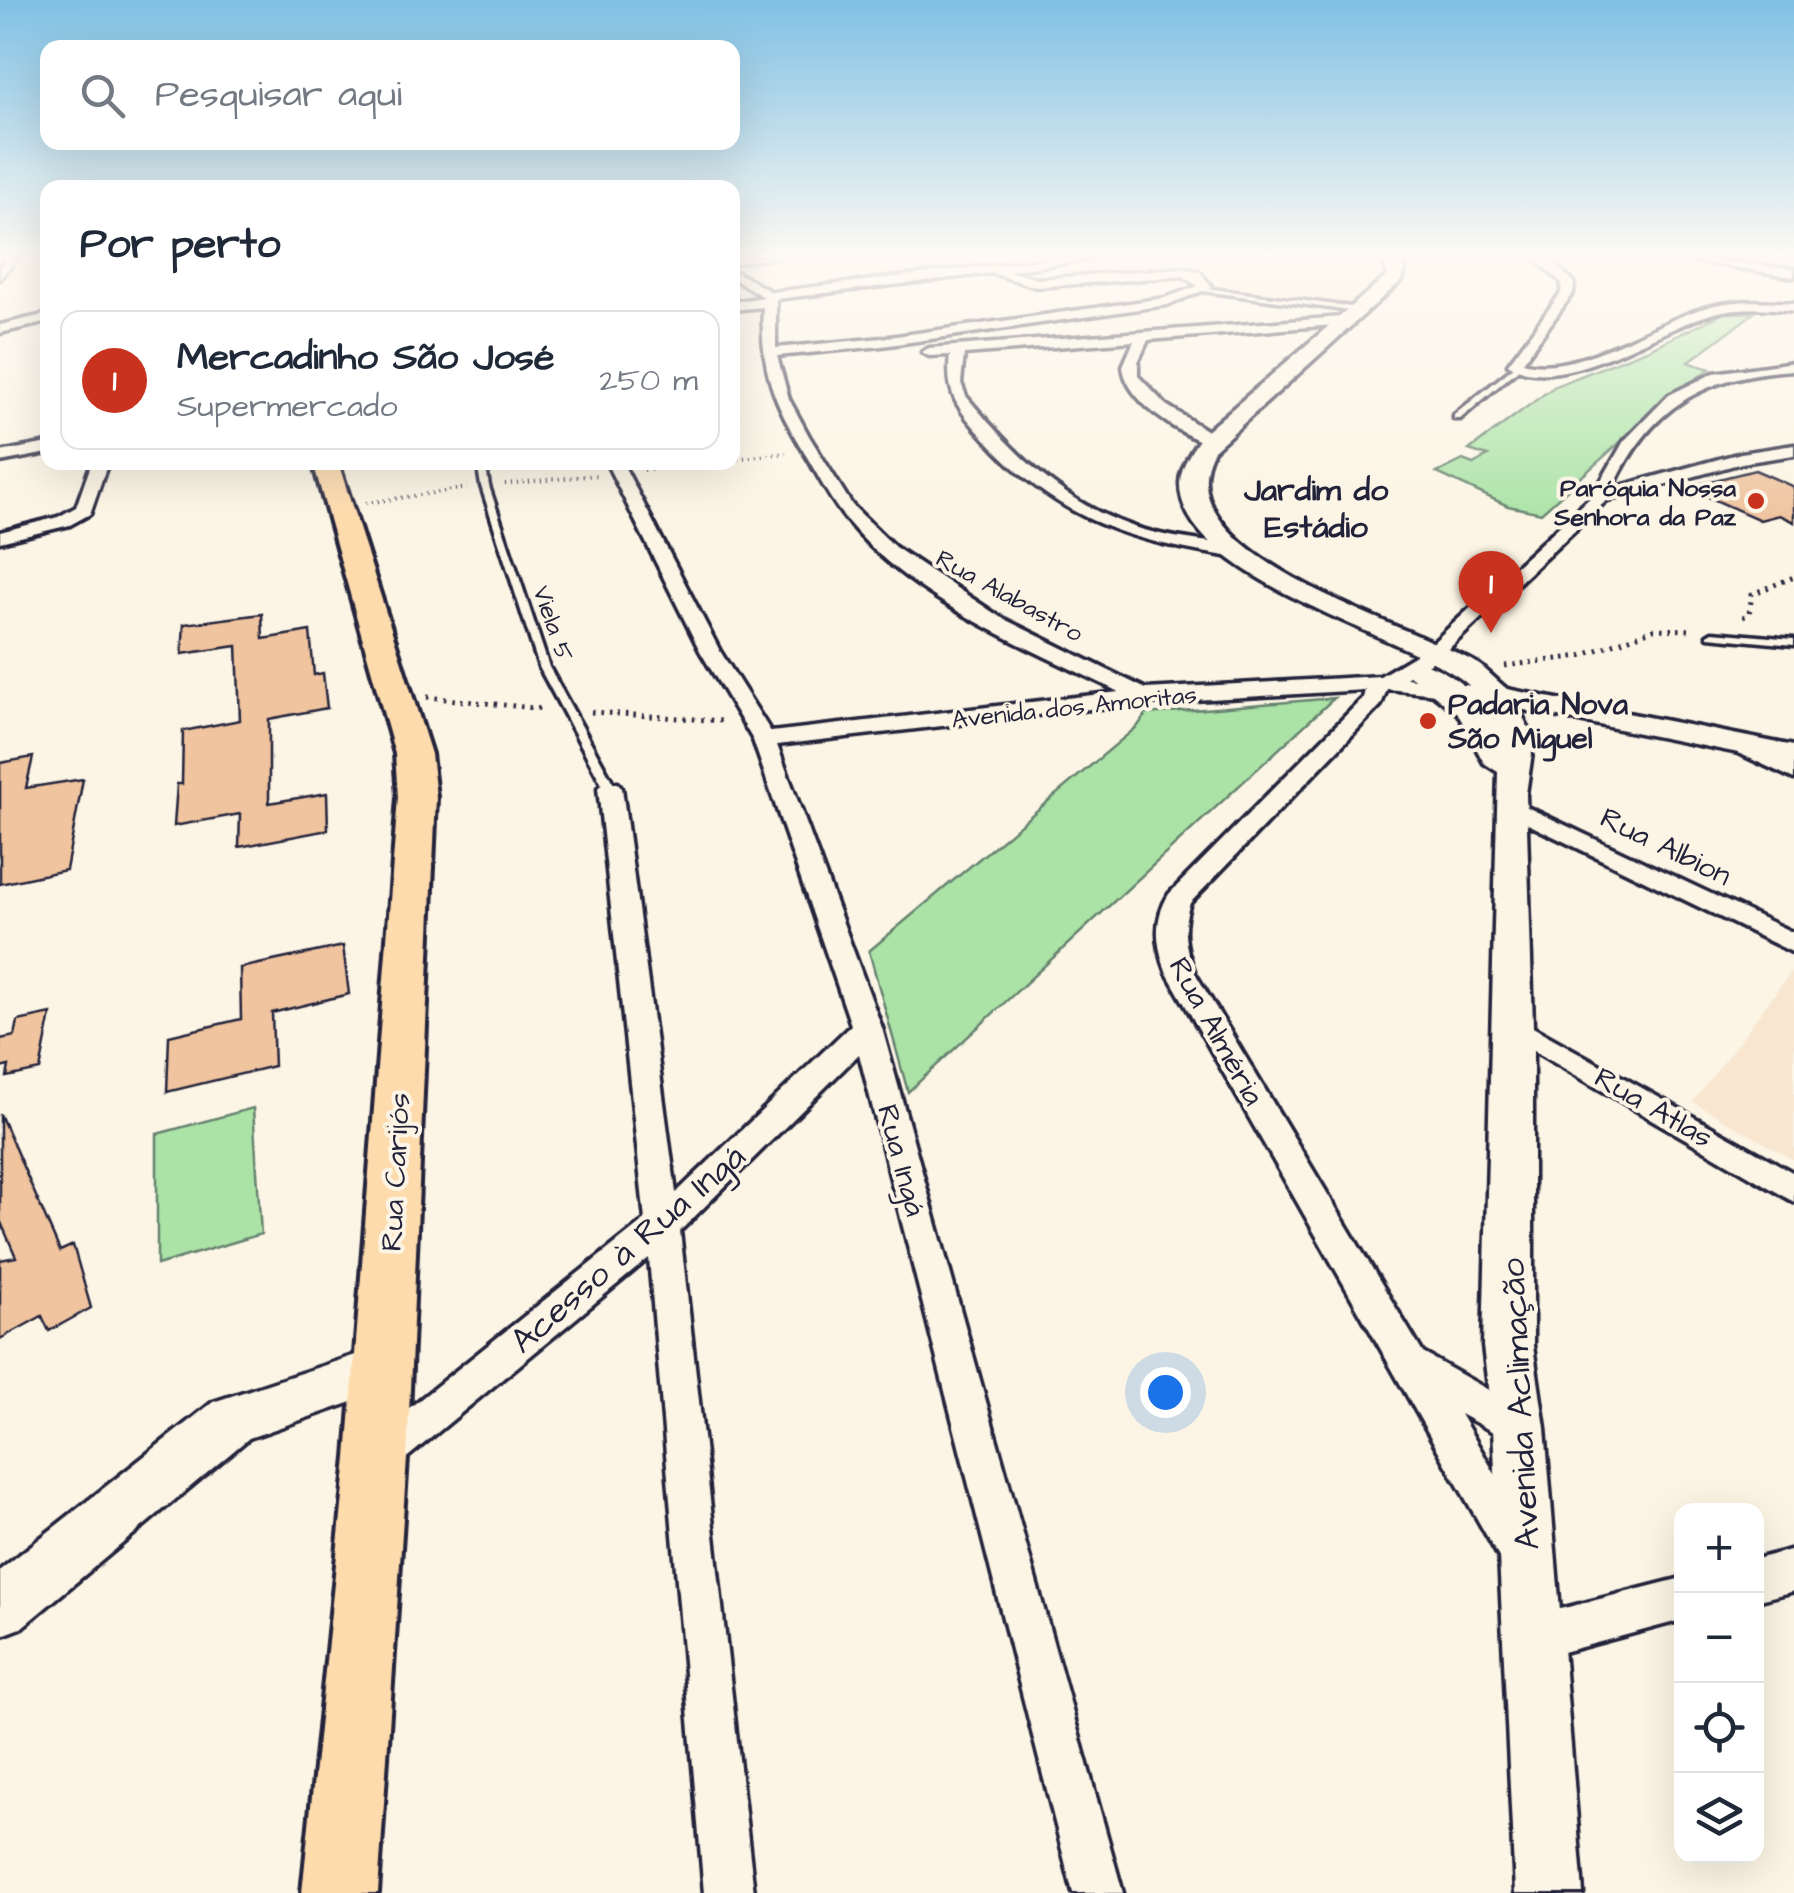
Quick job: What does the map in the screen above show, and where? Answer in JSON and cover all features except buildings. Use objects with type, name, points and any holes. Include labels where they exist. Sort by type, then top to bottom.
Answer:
[{"type":"main road","name":"Rua Carijós","points":[[332,485],[413,754],[417,796],[377,1458],[340,1893]]},
{"type":"street","name":"Rua Alabastro","points":[[768,345],[768,358],[782,404],[855,520],[897,559],[964,604],[1143,696]]},
{"type":"street","points":[[768,358],[858,345]]},
{"type":"street","points":[[768,358],[1019,345]]},
{"type":"street","points":[[1139,345],[1130,366],[1131,376],[1157,407],[1210,440]]},
{"type":"street","points":[[1316,345],[1210,440],[1194,471],[1192,488],[1201,513],[1238,552],[1461,681],[1497,696],[1794,755]]},
{"type":"street","points":[[1531,345],[1516,366],[1547,372],[1568,368],[1624,345]]},
{"type":"street","points":[[957,350],[954,383],[959,398],[992,440],[1041,489],[1066,507],[1140,536],[1238,552]]},
{"type":"street","points":[[1382,682],[1421,658],[1600,497],[1614,464],[1674,401],[1695,386],[1730,373],[1794,366]]},
{"type":"street","points":[[0,457],[40,450]]},
{"type":"street","points":[[1600,497],[1741,458],[1794,450]]},
{"type":"street","points":[[0,536],[64,521],[84,510],[97,470]]},
{"type":"street","name":"Rua Ingá","points":[[616,470],[710,651],[764,740],[867,1028],[1098,1893]]},
{"type":"street","name":"Avenida dos Amoritas","points":[[764,740],[1143,696],[1461,681]]},
{"type":"street","name":"Avenida Aclimação","points":[[1461,681],[1487,728],[1510,800]]},
{"type":"street","name":"Rua Alméria","points":[[1382,682],[1373,700],[1178,900],[1168,924],[1168,943],[1181,972],[1528,1565]]},
{"type":"street","name":"Avenida Aclimação","points":[[1497,696],[1519,739],[1510,800],[1514,1026],[1508,1346],[1518,1428],[1549,1893]]},
{"type":"street","points":[[1740,745],[1794,772]]},
{"type":"street","points":[[610,788],[663,1226],[729,1893]]},
{"type":"street","name":"Rua Albion","points":[[1510,800],[1794,944]]},
{"type":"street","name":"Rua Atlas","points":[[1514,1026],[1794,1188]]},
{"type":"street","name":"Acesso à Rua Ingá","points":[[377,1458],[663,1226],[867,1028]]},
{"type":"street","name":"Rua Alméria","points":[[1408,1363],[1518,1428]]},
{"type":"street","points":[[0,1607],[232,1420],[383,1369]]},
{"type":"street","points":[[1764,1578],[1794,1570]]},
{"type":"street","points":[[1533,1638],[1674,1602]]},
{"type":"lane","points":[[1456,417],[1516,366]]},
{"type":"lane","name":"Viela 5","points":[[483,470],[484,486],[544,666],[610,788]]},
{"type":"lane","points":[[1712,634],[1794,642]]},
{"type":"path","points":[[740,458],[810,450]]},
{"type":"path","points":[[332,485],[484,486],[600,470]]},
{"type":"path","points":[[1461,681],[1589,654],[1628,634],[1672,624],[1712,634],[1749,614],[1752,594],[1794,577]]},
{"type":"shaded area","points":[[1794,968],[1794,1160],[1693,1102]]},
{"type":"green space","points":[[1657,345],[1710,345],[1688,362],[1710,369],[1674,394],[1541,513],[1508,506],[1437,473],[1463,460],[1473,464],[1488,456],[1469,450],[1555,386]]},
{"type":"green space","points":[[1334,698],[908,1092],[869,951],[1138,726],[1146,714]]},
{"type":"green space","points":[[253,1108],[261,1234],[157,1265],[157,1134]]},
{"type":"place","name":"Paróquia Nossa Senhora da Paz","points":[[1756,501]]},
{"type":"place","name":"Mercadinho São José","points":[[1491,633]]},
{"type":"place","name":"Padaria Nova São Miguel","points":[[1428,721]]},
{"type":"district","name":"Jardim do Estádio","points":[[1316,508]]}]
